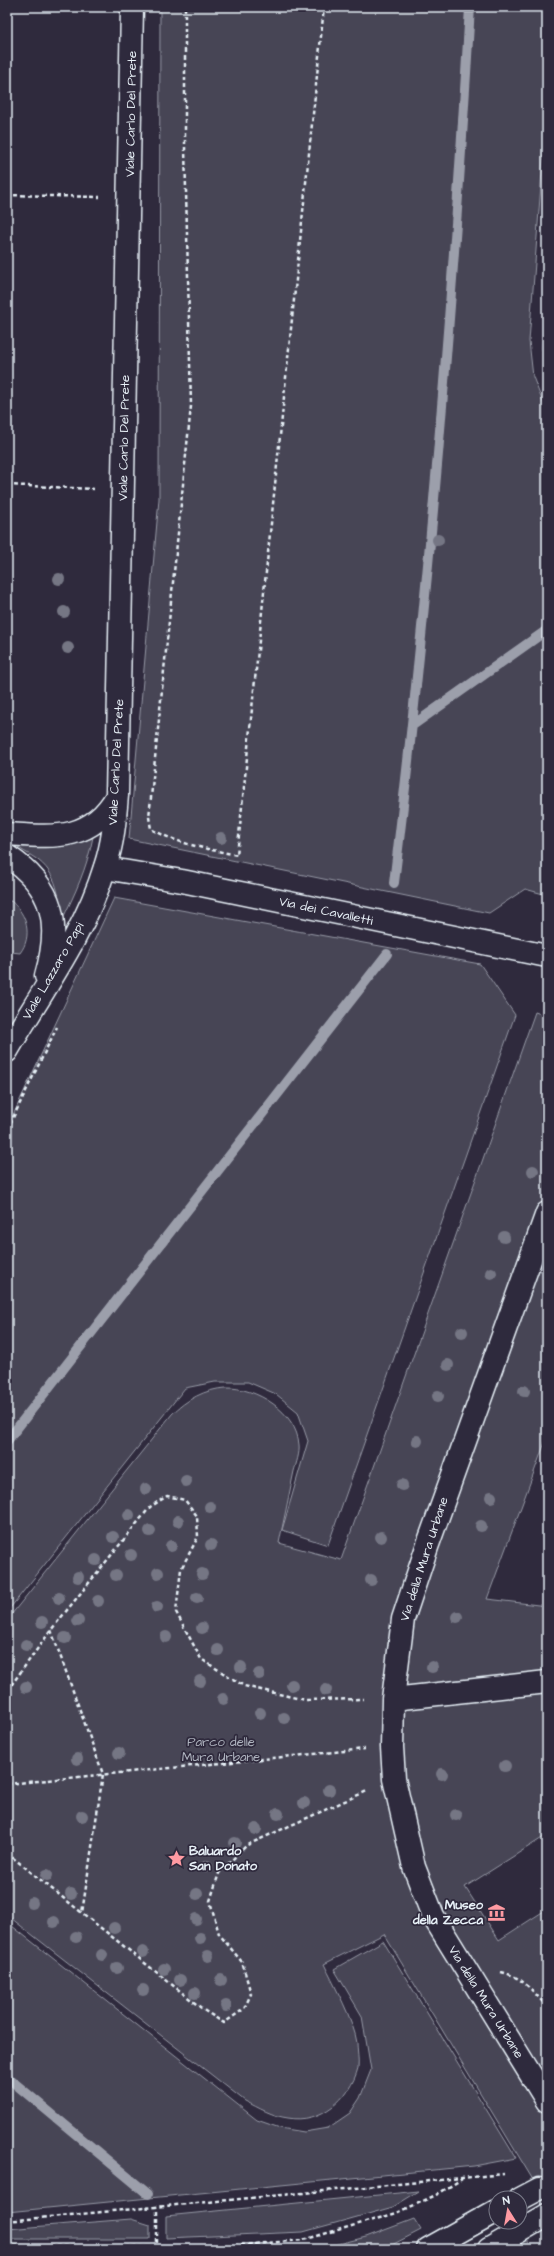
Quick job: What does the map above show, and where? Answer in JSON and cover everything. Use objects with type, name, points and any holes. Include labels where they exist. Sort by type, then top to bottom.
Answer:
[{"type":"street","name":"Viale Carlo Del Prete","points":[[105,868],[111,845],[117,795],[130,198],[132,7]]},
{"type":"street","points":[[7,834],[50,836],[65,835],[89,826],[103,816],[117,795]]},
{"type":"street","points":[[7,856],[36,881],[49,900],[53,922],[52,952],[41,994]]},
{"type":"street","name":"Via dei Cavalletti","points":[[105,868],[182,881],[547,956]]},
{"type":"street","name":"Viale Lazzaro Papi","points":[[7,1051],[73,941],[105,868]]},
{"type":"street","name":"Via della Mura Urbane","points":[[547,1213],[427,1547],[403,1619],[393,1699],[392,1747],[394,1779],[414,1867],[430,1909],[547,2101]]},
{"type":"street","points":[[393,1699],[547,1682]]},
{"type":"street","points":[[428,2249],[488,2215]]},
{"type":"street","points":[[490,2249],[547,2215]]},
{"type":"path","points":[[185,7],[185,147],[192,406],[149,817],[151,829],[159,834],[187,845],[237,855],[324,7]]},
{"type":"path","points":[[7,195],[130,198]]},
{"type":"path","points":[[7,485],[123,490]]},
{"type":"path","points":[[7,1690],[51,1630],[150,1507],[168,1496],[185,1500],[197,1516],[198,1537],[180,1570],[176,1612],[201,1658],[244,1686],[305,1700],[393,1699]]},
{"type":"path","points":[[51,1630],[103,1774],[82,1914]]},
{"type":"path","points":[[7,1784],[392,1747]]},
{"type":"path","points":[[7,1852],[82,1914],[205,2011],[224,2023],[244,2009],[251,1994],[242,1962],[219,1934],[210,1901],[219,1873],[247,1845],[394,1779]]},
{"type":"path","points":[[475,1984],[500,1972],[515,1975],[547,2006]]},
{"type":"path","points":[[7,2221],[157,2209],[506,2174]]},
{"type":"path","points":[[7,2246],[229,2246],[303,2240],[397,2214],[436,2195],[462,2178]]},
{"type":"path","points":[[157,2209],[157,2247]]},
{"type":"green space","points":[[160,7],[547,7],[547,106],[529,341],[533,377],[547,413],[547,895],[525,889],[489,913],[129,839],[159,499]]},
{"type":"green space","points":[[547,270],[547,377],[542,348]]},
{"type":"green space","points":[[93,837],[80,881],[61,922],[58,895],[49,871],[43,864],[14,844],[79,842]]},
{"type":"green space","points":[[114,898],[480,964],[515,1015],[328,1545],[282,1530],[308,1441],[298,1412],[276,1394],[248,1382],[215,1382],[185,1388],[7,1612],[7,1128]]},
{"type":"green space","points":[[11,901],[21,912],[26,926],[26,940],[20,953],[11,952],[7,945],[7,902]]},
{"type":"green space","name":"Parco delle Mura Urbane","points":[[535,1012],[547,1016],[547,1437],[487,1599],[547,1606],[547,1835],[465,1887],[499,1940],[547,1909],[547,2203],[384,1934],[324,1964],[352,2024],[357,2043],[358,2068],[348,2090],[332,2107],[322,2113],[300,2119],[276,2115],[245,2101],[7,1915],[7,1620],[172,1414],[183,1404],[196,1396],[218,1389],[238,1389],[262,1397],[283,1412],[297,1433],[299,1445],[298,1455],[279,1543],[341,1560]]},
{"type":"green space","points":[[7,1922],[257,2120],[280,2128],[304,2132],[328,2128],[350,2113],[360,2098],[371,2070],[362,2016],[334,1969],[383,1941],[516,2158],[474,2166],[7,2212]]},
{"type":"green space","points":[[419,2191],[393,2207],[303,2232],[166,2238],[166,2216]]},
{"type":"green space","points":[[131,2219],[150,2225],[150,2239],[7,2239],[7,2229]]},
{"type":"green space","points":[[414,2219],[421,2230],[384,2249],[319,2249],[366,2237]]},
{"type":"green space","points":[[527,2240],[533,2249],[512,2249]]},
{"type":"waterway","points":[[394,883],[407,774],[439,446],[456,227],[470,7]]},
{"type":"waterway","points":[[413,725],[547,630]]},
{"type":"waterway","points":[[7,1441],[387,954]]},
{"type":"waterway","points":[[7,2077],[148,2194]]},
{"type":"place","name":"Baluardo San Donato","points":[[176,1858]]},
{"type":"place","name":"Museo della Zecca","points":[[496,1912]]}]
